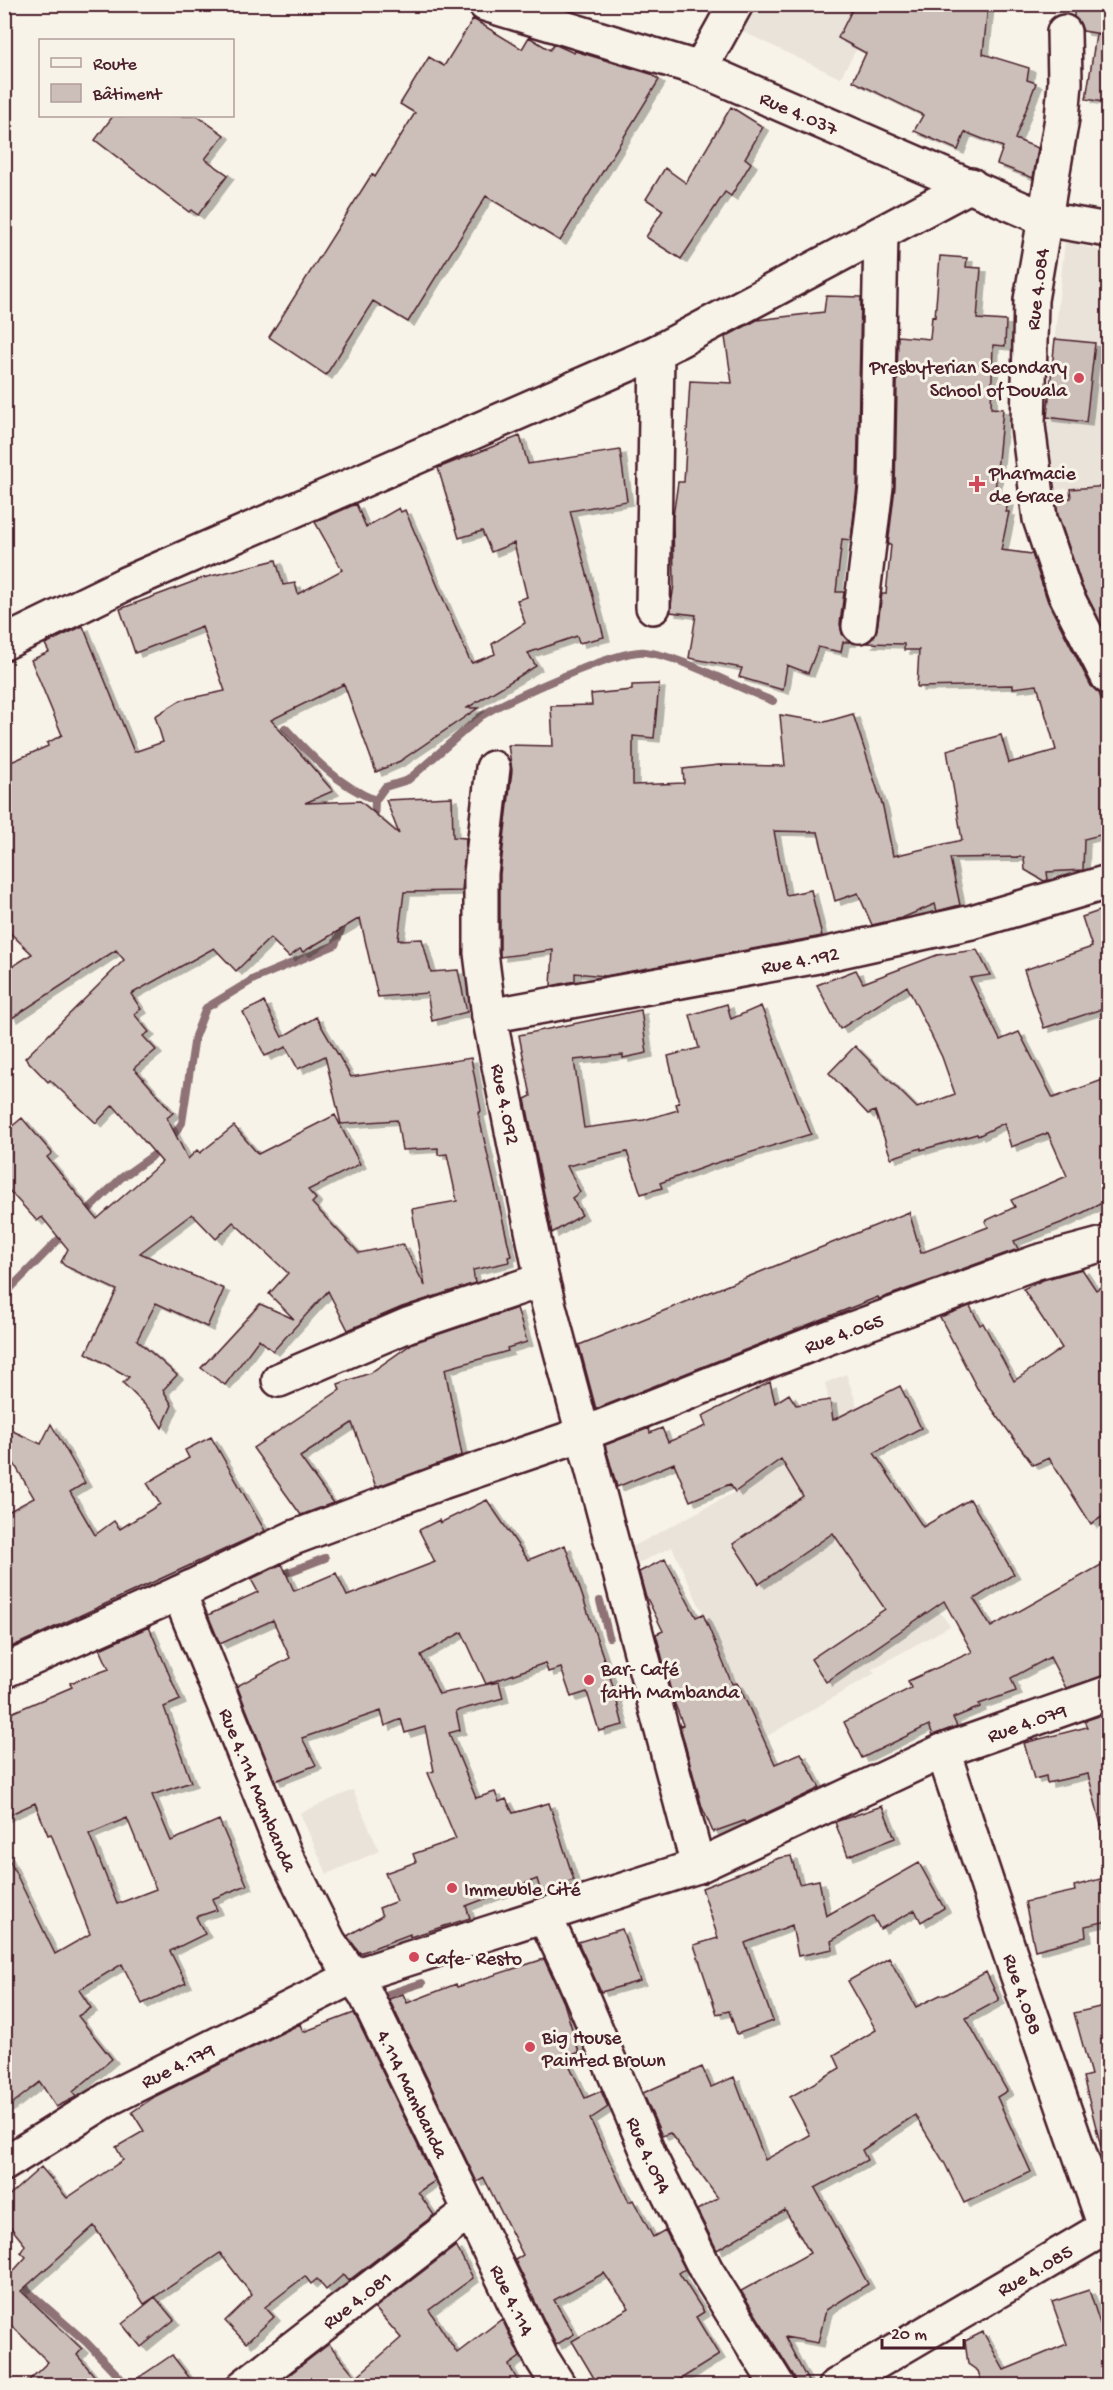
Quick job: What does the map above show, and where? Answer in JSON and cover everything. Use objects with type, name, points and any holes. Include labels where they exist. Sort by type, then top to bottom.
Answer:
[{"type":"street","name":"Rue 4.037","points":[[485,4],[700,69],[1045,219],[1108,230]]},
{"type":"street","points":[[700,69],[736,4]]},
{"type":"street","name":"Rue 4.084","points":[[1064,32],[1063,106],[1031,300],[1028,426],[1039,507],[1065,593],[1108,677]]},
{"type":"street","points":[[4,643],[125,584],[657,351],[971,185]]},
{"type":"street","points":[[860,626],[876,487],[880,233]]},
{"type":"street","points":[[653,607],[653,429],[657,351]]},
{"type":"street","name":"Rue 4.092","points":[[493,768],[481,873],[481,953],[489,1016],[542,1280],[699,1866]]},
{"type":"street","name":"Rue 4.192","points":[[489,1016],[818,956],[972,922],[1108,882]]},
{"type":"street","name":"Rue 4.065","points":[[4,1671],[179,1593],[293,1538],[442,1482],[583,1434],[827,1338],[1037,1262],[1108,1243]]},
{"type":"street","points":[[279,1380],[408,1325],[542,1280]]},
{"type":"street","name":"Rue 4.114 Mambanda","points":[[179,1593],[284,1852],[329,1942],[354,1976]]},
{"type":"street","name":"Rue 4.079","points":[[699,1866],[943,1751],[1108,1693]]},
{"type":"street","name":"Rue 4.088","points":[[943,1751],[1016,1971],[1107,2230]]},
{"type":"street","name":"Rue 4.179","points":[[4,2164],[110,2098],[354,1976],[699,1866]]},
{"type":"street","name":"Rue 4.094","points":[[544,1915],[575,1980],[660,2177],[706,2270],[778,2385]]},
{"type":"street","name":"4.114 Mambanda","points":[[354,1976],[371,2006],[470,2211]]},
{"type":"street","name":"Rue 4.081","points":[[244,2385],[470,2211]]},
{"type":"street","name":"Rue 4.114","points":[[470,2211],[541,2357],[559,2385]]},
{"type":"street","name":"Rue 4.085","points":[[836,2385],[1107,2230]]},
{"type":"shaded area","points":[[738,5],[882,5],[840,78],[727,24]]},
{"type":"shaded area","name":"Presbyterian Secondary School of Douala","points":[[1065,241],[1108,253],[1108,486],[1053,490],[1046,417]]},
{"type":"shaded area","points":[[846,1374],[920,1585],[950,1626],[872,1669],[875,1673],[764,1738],[755,1725],[672,1547],[628,1568],[623,1552],[735,1492],[783,1462],[833,1421],[825,1383]]},
{"type":"shaded area","points":[[353,1790],[379,1851],[327,1874],[300,1813]]},
{"type":"building","points":[[855,4],[988,4],[983,54],[1029,68],[1027,80],[1036,83],[1015,139],[1038,148],[1033,178],[997,164],[1003,147],[965,132],[958,150],[914,131],[923,115],[853,81],[866,53],[838,38]]},
{"type":"building","points":[[1074,4],[1108,4],[1108,35],[1083,31],[1080,23],[1074,17]]},
{"type":"building","points":[[473,19],[522,49],[529,37],[550,50],[554,44],[574,53],[575,51],[651,74],[659,80],[560,241],[486,196],[408,322],[373,301],[326,375],[269,337],[372,174],[375,177],[415,113],[400,104],[429,57],[444,66]]},
{"type":"building","points":[[1096,35],[1108,36],[1108,103],[1086,99]]},
{"type":"building","points":[[731,107],[763,127],[745,158],[751,163],[731,196],[725,192],[681,259],[646,237],[663,210],[646,199],[665,168],[686,183]]},
{"type":"building","points":[[112,117],[198,117],[224,135],[205,159],[228,175],[198,215],[191,210],[189,212],[95,140]]},
{"type":"building","points":[[940,256],[967,258],[966,267],[981,268],[977,319],[1006,321],[1005,346],[993,345],[991,408],[1003,409],[994,502],[1008,502],[1006,512],[1009,512],[1001,550],[1032,554],[1048,602],[1091,686],[1099,693],[1108,718],[1108,833],[1084,839],[1083,870],[1047,872],[1048,880],[1044,881],[1025,870],[1024,857],[950,858],[960,905],[937,911],[935,904],[902,918],[872,925],[858,893],[835,901],[818,832],[774,831],[786,895],[811,890],[822,936],[605,976],[575,973],[575,981],[551,986],[553,950],[500,957],[500,874],[512,770],[508,745],[553,746],[551,706],[592,705],[591,694],[632,690],[632,685],[659,684],[654,738],[633,736],[633,785],[684,783],[683,769],[719,765],[785,766],[780,715],[825,722],[853,714],[883,807],[893,856],[962,840],[947,750],[1001,735],[1009,763],[1056,750],[1037,685],[1013,688],[1013,685],[917,687],[919,650],[904,650],[904,644],[867,643],[874,637],[882,594],[886,594],[891,545],[888,545],[895,487],[898,336],[930,339],[932,316],[935,317]]},
{"type":"building","points":[[826,296],[861,297],[857,486],[851,540],[842,539],[836,592],[844,592],[840,624],[842,634],[850,642],[843,642],[841,652],[818,647],[808,673],[787,665],[783,690],[739,677],[742,668],[689,658],[696,615],[670,612],[674,585],[673,517],[678,482],[684,482],[690,381],[732,383],[725,337],[757,320],[824,312]]},
{"type":"building","points":[[1055,339],[1095,343],[1086,422],[1047,417]]},
{"type":"building","points":[[520,436],[528,464],[620,450],[627,501],[570,511],[604,637],[579,643],[577,636],[528,653],[536,666],[467,708],[478,708],[400,761],[376,772],[344,684],[271,720],[333,791],[305,803],[360,801],[399,834],[386,800],[452,797],[453,837],[466,838],[462,891],[404,892],[398,940],[422,939],[431,972],[458,970],[467,1012],[432,1021],[427,993],[378,997],[360,918],[303,952],[300,949],[289,957],[270,938],[236,971],[214,948],[131,994],[141,1009],[134,1014],[149,1032],[143,1036],[156,1050],[134,1068],[173,1113],[167,1118],[188,1159],[197,1150],[200,1153],[234,1126],[258,1154],[335,1115],[360,1164],[308,1190],[316,1199],[312,1203],[359,1253],[403,1244],[425,1286],[412,1209],[457,1201],[447,1154],[438,1155],[438,1148],[402,1150],[397,1120],[341,1124],[325,1056],[298,1069],[286,1047],[265,1056],[243,1012],[264,1002],[282,1037],[316,1017],[351,1077],[471,1058],[481,1111],[478,1113],[511,1256],[508,1257],[509,1262],[473,1270],[475,1283],[402,1307],[348,1330],[328,1291],[273,1351],[259,1339],[225,1385],[201,1368],[260,1304],[294,1319],[269,1294],[288,1273],[233,1222],[216,1239],[192,1214],[140,1253],[224,1289],[207,1327],[156,1303],[137,1340],[177,1375],[163,1390],[172,1405],[162,1428],[151,1411],[123,1383],[129,1377],[86,1353],[117,1290],[65,1266],[61,1262],[68,1249],[42,1217],[37,1221],[4,1185],[4,1133],[22,1118],[52,1153],[47,1157],[97,1219],[162,1162],[113,1105],[96,1123],[50,1080],[48,1082],[25,1058],[124,960],[116,950],[12,1018],[4,1007],[4,972],[32,954],[4,927],[4,765],[48,746],[47,743],[62,735],[31,660],[49,652],[45,644],[83,626],[134,752],[163,742],[155,716],[181,700],[225,691],[202,627],[135,653],[120,609],[203,578],[276,560],[283,585],[295,583],[298,594],[342,570],[315,522],[356,504],[366,527],[399,508],[401,512],[405,510],[469,659],[472,663],[495,654],[492,644],[525,623],[517,600],[527,597],[514,543],[491,552],[482,531],[459,538],[438,468]]},
{"type":"building","points":[[1108,486],[1108,637],[1082,586],[1058,515],[1056,500],[1071,498],[1070,489]]},
{"type":"building","points":[[1108,908],[1108,1007],[1044,1028],[1024,970],[1092,947],[1082,917]]},
{"type":"building","points":[[977,950],[990,975],[970,978],[1000,1040],[1019,1032],[1053,1098],[1108,1078],[1108,1200],[1066,1221],[1014,1241],[1018,1249],[879,1299],[878,1297],[596,1409],[579,1345],[909,1212],[921,1253],[988,1227],[985,1221],[1015,1207],[1011,1200],[1067,1176],[1048,1133],[1011,1147],[1004,1123],[978,1136],[977,1134],[921,1150],[921,1148],[891,1158],[875,1111],[868,1114],[829,1073],[855,1046],[917,1108],[955,1094],[942,1057],[907,986],[840,1029],[817,985],[856,970],[863,983],[937,955]]},
{"type":"building","points":[[727,1004],[731,1019],[761,1006],[811,1134],[713,1164],[660,1183],[662,1188],[641,1194],[627,1152],[567,1166],[580,1192],[572,1198],[582,1215],[552,1233],[525,1099],[531,1096],[519,1035],[641,1010],[647,1053],[623,1058],[623,1055],[574,1060],[584,1128],[644,1120],[678,1110],[676,1104],[679,1103],[668,1056],[699,1048],[690,1015]]},
{"type":"building","points":[[1082,1269],[1096,1290],[1108,1282],[1108,1513],[1091,1524],[1049,1458],[1033,1465],[977,1388],[940,1317],[970,1306],[980,1325],[983,1323],[1014,1381],[1062,1348],[1023,1289],[1043,1280]]},
{"type":"building","points":[[517,1308],[527,1342],[507,1348],[508,1351],[445,1369],[462,1455],[376,1487],[352,1423],[300,1457],[333,1503],[301,1515],[253,1448],[340,1390],[338,1384],[370,1373],[413,1343]]},
{"type":"building","points":[[770,1382],[775,1403],[789,1394],[796,1405],[830,1400],[833,1420],[900,1386],[921,1428],[874,1453],[923,1527],[970,1499],[1014,1574],[974,1599],[991,1627],[1108,1561],[1108,1675],[1066,1688],[1050,1657],[1011,1678],[1016,1691],[979,1704],[980,1707],[953,1718],[957,1726],[933,1735],[929,1725],[862,1758],[844,1722],[911,1688],[908,1681],[972,1652],[944,1601],[826,1682],[811,1659],[885,1609],[833,1533],[759,1584],[733,1544],[803,1496],[781,1459],[735,1492],[730,1484],[690,1501],[674,1463],[617,1487],[605,1445],[649,1428],[650,1433],[662,1428],[668,1442],[706,1426],[702,1416]]},
{"type":"building","points":[[51,1424],[85,1483],[70,1492],[95,1535],[114,1521],[120,1529],[160,1504],[147,1483],[189,1458],[185,1450],[211,1437],[265,1531],[9,1648],[4,1640],[4,1514],[34,1498],[4,1446],[4,1427],[41,1444]]},
{"type":"building","points":[[487,1500],[528,1560],[565,1545],[612,1683],[623,1725],[599,1731],[587,1692],[571,1697],[561,1668],[548,1672],[545,1663],[486,1684],[462,1632],[421,1655],[439,1694],[499,1682],[503,1698],[456,1711],[460,1730],[449,1733],[476,1798],[495,1792],[499,1802],[506,1799],[513,1813],[549,1803],[574,1880],[564,1883],[565,1886],[541,1892],[537,1879],[466,1906],[470,1918],[410,1937],[410,1934],[360,1953],[347,1936],[382,1916],[379,1908],[397,1901],[385,1873],[416,1862],[413,1854],[456,1839],[428,1773],[434,1771],[425,1727],[405,1733],[401,1719],[385,1726],[381,1711],[302,1738],[316,1765],[275,1781],[237,1686],[290,1658],[273,1620],[220,1644],[208,1615],[258,1592],[251,1579],[282,1564],[294,1591],[336,1573],[347,1596],[435,1562],[419,1530],[439,1520],[440,1523]]},
{"type":"building","points":[[665,1559],[696,1617],[703,1614],[732,1684],[737,1683],[739,1686],[775,1764],[801,1753],[820,1788],[745,1823],[744,1821],[713,1832],[702,1807],[680,1726],[683,1725],[673,1699],[656,1634],[663,1631],[645,1594],[639,1572]]},
{"type":"building","points":[[149,1627],[180,1700],[164,1707],[191,1782],[152,1795],[171,1841],[219,1820],[247,1885],[212,1899],[217,1910],[196,1917],[205,1934],[170,1951],[186,1983],[142,2004],[122,1964],[79,1990],[91,2008],[78,2016],[112,2059],[73,2092],[76,2097],[56,2107],[40,2082],[4,2110],[4,1849],[55,1954],[90,1934],[51,1834],[48,1835],[35,1803],[4,1817],[4,1716],[72,1687],[70,1683],[109,1669],[100,1649]],"holes":[[[127,1818],[156,1889],[117,1904],[89,1834]]]},
{"type":"building","points":[[1108,1713],[1108,1824],[1101,1825],[1088,1774],[1047,1783],[1046,1776],[1034,1779],[1024,1743],[1087,1727],[1084,1721]]},
{"type":"building","points":[[882,1806],[895,1838],[848,1856],[835,1822]]},
{"type":"building","points":[[791,1856],[799,1884],[819,1880],[826,1916],[919,1863],[944,1908],[921,1922],[915,1910],[880,1929],[873,1916],[831,1941],[833,1949],[798,1956],[792,1925],[745,1943],[773,2021],[737,2034],[729,2011],[717,2014],[694,1945],[718,1938],[702,1888],[779,1858]]},
{"type":"building","points":[[1108,1877],[1108,1921],[1085,1926],[1086,1937],[1035,1950],[1025,1902],[1075,1891],[1074,1886]]},
{"type":"building","points":[[622,1929],[640,1981],[601,1992],[578,1942]]},
{"type":"building","points":[[889,1958],[916,2007],[940,1995],[945,1995],[986,1972],[999,2000],[966,2018],[1007,2091],[997,2097],[1031,2172],[964,2203],[945,2164],[915,2115],[862,2150],[867,2160],[815,2188],[868,2284],[826,2310],[818,2343],[785,2337],[810,2385],[797,2385],[794,2376],[741,2291],[810,2253],[785,2210],[717,2250],[697,2210],[718,2198],[670,2133],[662,2136],[643,2093],[702,2067],[711,2087],[734,2077],[765,2160],[810,2135],[790,2097],[840,2068],[834,2055],[876,2030],[848,1981]]},
{"type":"building","points":[[544,1959],[564,2003],[579,2052],[566,2058],[585,2098],[601,2091],[608,2107],[590,2119],[629,2202],[633,2200],[653,2237],[665,2230],[685,2269],[679,2273],[704,2312],[696,2317],[719,2355],[671,2385],[598,2385],[572,2341],[629,2308],[604,2273],[554,2300],[574,2334],[556,2345],[515,2260],[523,2255],[484,2178],[477,2182],[389,1999],[403,1994],[407,2003],[456,1984],[457,1987]]},
{"type":"building","points":[[1108,2005],[1108,2146],[1101,2147],[1083,2077],[1091,2075],[1074,2013]]},
{"type":"building","points":[[354,2013],[435,2181],[418,2192],[434,2215],[348,2281],[343,2275],[326,2290],[317,2279],[311,2284],[305,2276],[265,2307],[274,2317],[246,2343],[225,2321],[252,2295],[220,2253],[144,2304],[94,2226],[21,2291],[82,2349],[77,2355],[102,2385],[24,2385],[48,2362],[4,2318],[4,2274],[8,2277],[26,2257],[21,2252],[25,2245],[4,2219],[4,2200],[41,2167],[67,2198],[123,2160],[116,2147],[144,2131],[132,2112],[156,2096],[300,2024],[303,2032]]},
{"type":"building","points":[[456,2246],[473,2278],[429,2310],[457,2353],[502,2319],[520,2357],[509,2365],[520,2385],[276,2385],[329,2344],[356,2377],[401,2338],[375,2308]]},
{"type":"building","points":[[1089,2290],[1108,2348],[1108,2385],[968,2385],[981,2380],[978,2371],[968,2364],[965,2341],[983,2332],[1004,2370],[1067,2344],[1052,2302]]},
{"type":"building","points":[[155,2297],[174,2320],[141,2347],[122,2324]]},
{"type":"building","points":[[172,2355],[195,2385],[128,2385]]},
{"type":"waterway","points":[[483,715],[538,687],[589,666],[612,658],[645,652],[692,666],[773,701]]},
{"type":"waterway","points":[[374,822],[375,801],[385,787],[408,780],[480,717]]},
{"type":"waterway","points":[[285,728],[337,778],[375,800]]},
{"type":"waterway","points":[[82,1216],[121,1178],[165,1147],[182,1123],[195,1036],[206,1008],[254,979],[335,945],[345,920]]},
{"type":"waterway","points":[[4,1295],[66,1232]]},
{"type":"waterway","points":[[276,1577],[325,1558]]},
{"type":"waterway","points":[[600,1601],[609,1637]]},
{"type":"waterway","points":[[376,1998],[422,1983]]},
{"type":"waterway","points":[[4,2264],[30,2293],[86,2342],[128,2386]]},
{"type":"place","name":"Presbyterian Secondary School of Douala","points":[[1079,378]]},
{"type":"place","name":"Pharmacie de Grace","points":[[977,484]]},
{"type":"place","name":"Bar- Café faith Mambanda","points":[[589,1680]]},
{"type":"place","name":"Immeuble Cité","points":[[452,1888]]},
{"type":"place","name":"Cafe- Resto","points":[[414,1957]]},
{"type":"place","name":"Big House Painted Brown","points":[[530,2047]]}]
